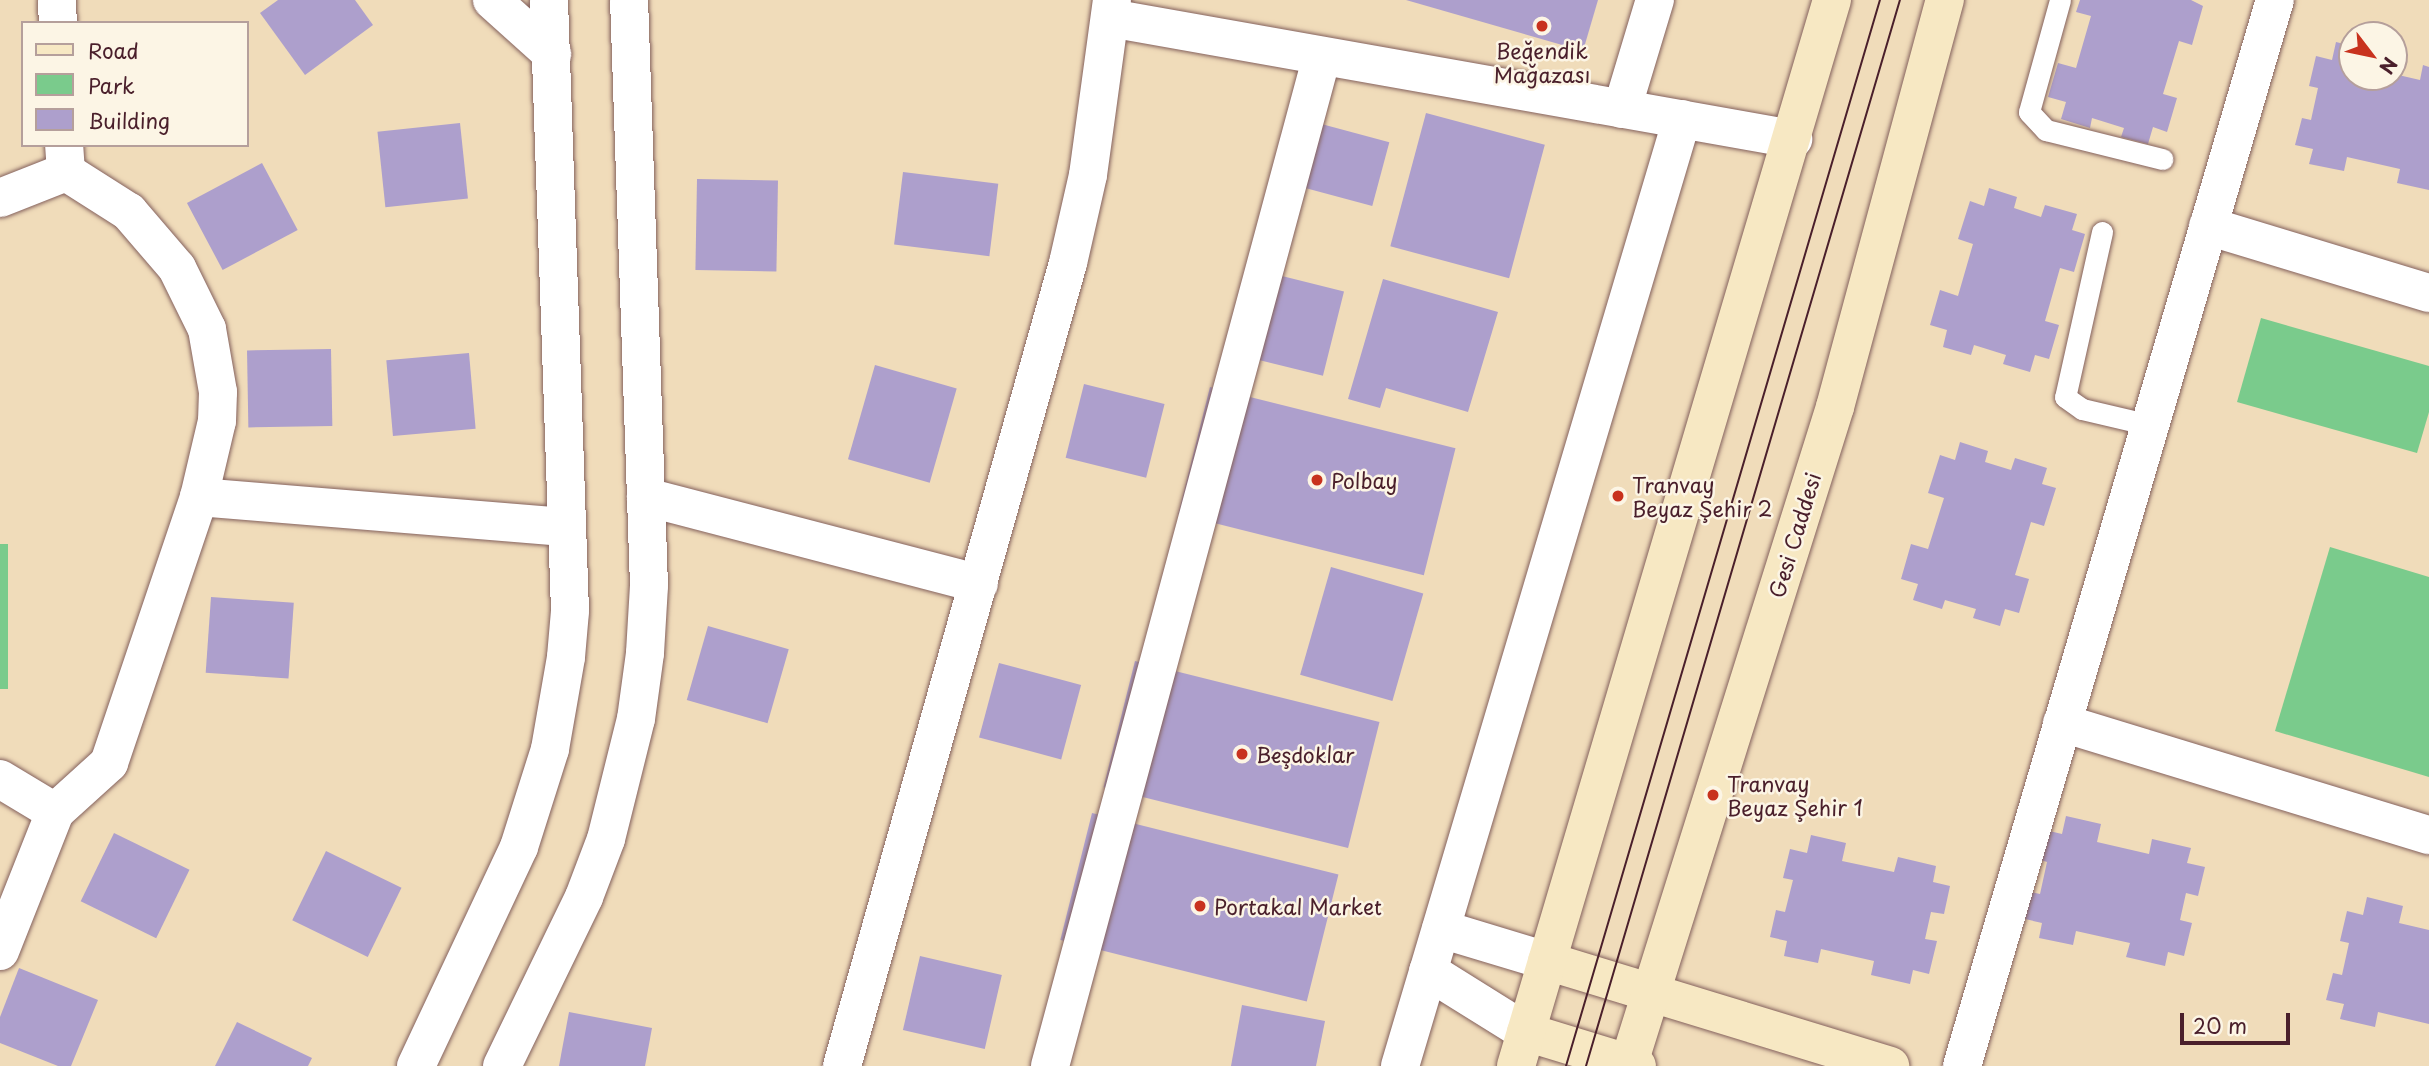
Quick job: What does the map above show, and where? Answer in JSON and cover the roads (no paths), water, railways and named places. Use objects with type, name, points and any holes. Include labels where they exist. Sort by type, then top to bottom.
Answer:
[{"type":"main road","points":[[1632,1065],[1521,1049],[1793,139],[1832,0]]},
{"type":"main road","name":"Gesi Caddesi","points":[[1632,1065],[1651,994],[1835,407],[1945,0]]},
{"type":"main road","points":[[1547,961],[1890,1066]]},
{"type":"street","points":[[57,0],[58,21]]},
{"type":"street","points":[[492,0],[552,54]]},
{"type":"street","points":[[416,1066],[519,847],[550,749],[570,611],[549,0]]},
{"type":"street","points":[[502,1066],[584,897],[623,779],[645,653],[649,586],[629,0]]},
{"type":"street","points":[[1622,108],[1655,0]]},
{"type":"street","points":[[1962,1066],[2275,0]]},
{"type":"street","points":[[842,1066],[1068,263],[1088,175],[1111,9],[1322,56],[1793,139]]},
{"type":"street","points":[[1050,1066],[1322,56]]},
{"type":"street","points":[[1400,1066],[1682,119]]},
{"type":"street","points":[[0,198],[65,159],[129,212],[155,238],[177,268],[207,329],[218,391],[217,421],[199,497],[109,763],[55,812],[0,951]]},
{"type":"street","points":[[2208,226],[2429,293]]},
{"type":"street","points":[[199,497],[567,527]]},
{"type":"street","points":[[646,497],[979,584]]},
{"type":"street","points":[[2062,723],[2429,835]]},
{"type":"street","points":[[0,779],[55,812]]},
{"type":"street","points":[[1441,929],[1547,961]]},
{"type":"street","points":[[1428,971],[1521,1049]]},
{"type":"lane","points":[[2060,0],[2029,112],[2046,130],[2162,159]]},
{"type":"lane","points":[[2102,232],[2065,397],[2082,409],[2150,425]]},
{"type":"tram line","points":[[1566,1066],[1880,0]]},
{"type":"tram line","points":[[1586,1066],[1900,0]]},
{"type":"place","name":"Beğendik Mağazası","points":[[1542,26]]},
{"type":"place","name":"Polbay","points":[[1317,480]]},
{"type":"place","name":"Tranvay Beyaz Şehir 2","points":[[1618,496]]},
{"type":"place","name":"Beşdoklar","points":[[1242,754]]},
{"type":"place","name":"Tranvay Beyaz Şehir 1","points":[[1713,795]]},
{"type":"place","name":"Portakal Market","points":[[1200,906]]}]
